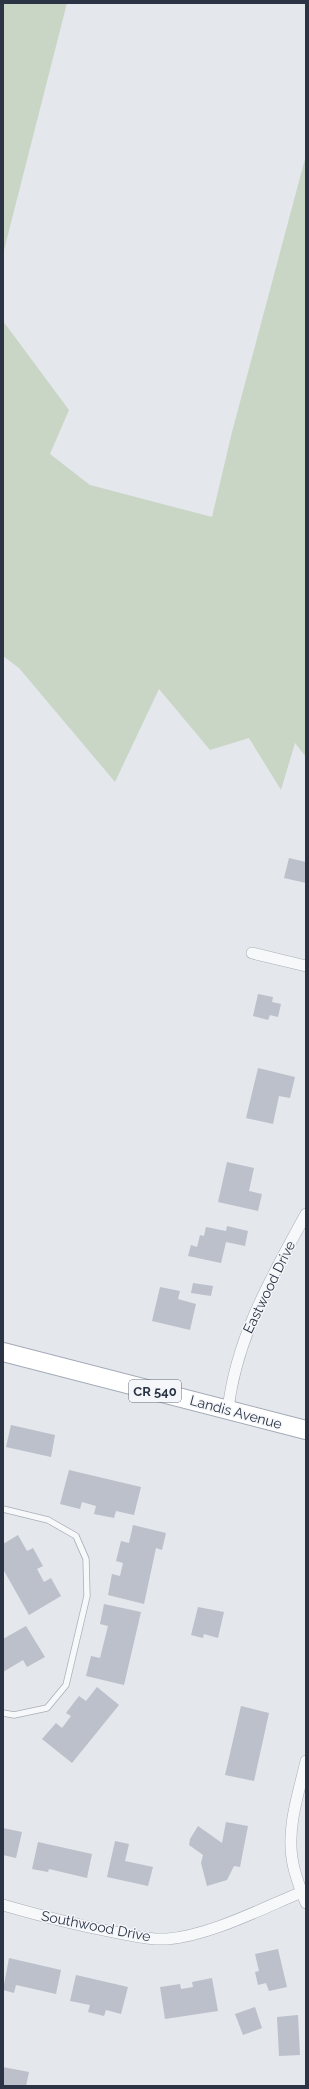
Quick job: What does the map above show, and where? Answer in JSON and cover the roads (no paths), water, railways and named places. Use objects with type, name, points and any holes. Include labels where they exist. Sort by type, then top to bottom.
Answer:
[{"type":"main road","name":"Landis Avenue","points":[[3,1352],[306,1430]]},
{"type":"street","points":[[252,953],[306,966]]},
{"type":"street","name":"Eastwood Drive","points":[[228,1410],[231,1384],[244,1338],[265,1290],[306,1214]]},
{"type":"street","points":[[304,1898],[292,1860],[291,1846],[293,1820],[306,1761]]},
{"type":"street","name":"Southwood Drive","points":[[3,1905],[99,1930],[147,1939],[166,1939],[186,1936],[304,1898]]},
{"type":"lane","points":[[3,1509],[48,1520],[76,1536],[86,1559],[87,1596],[66,1685],[47,1708],[14,1715],[3,1713]]}]
